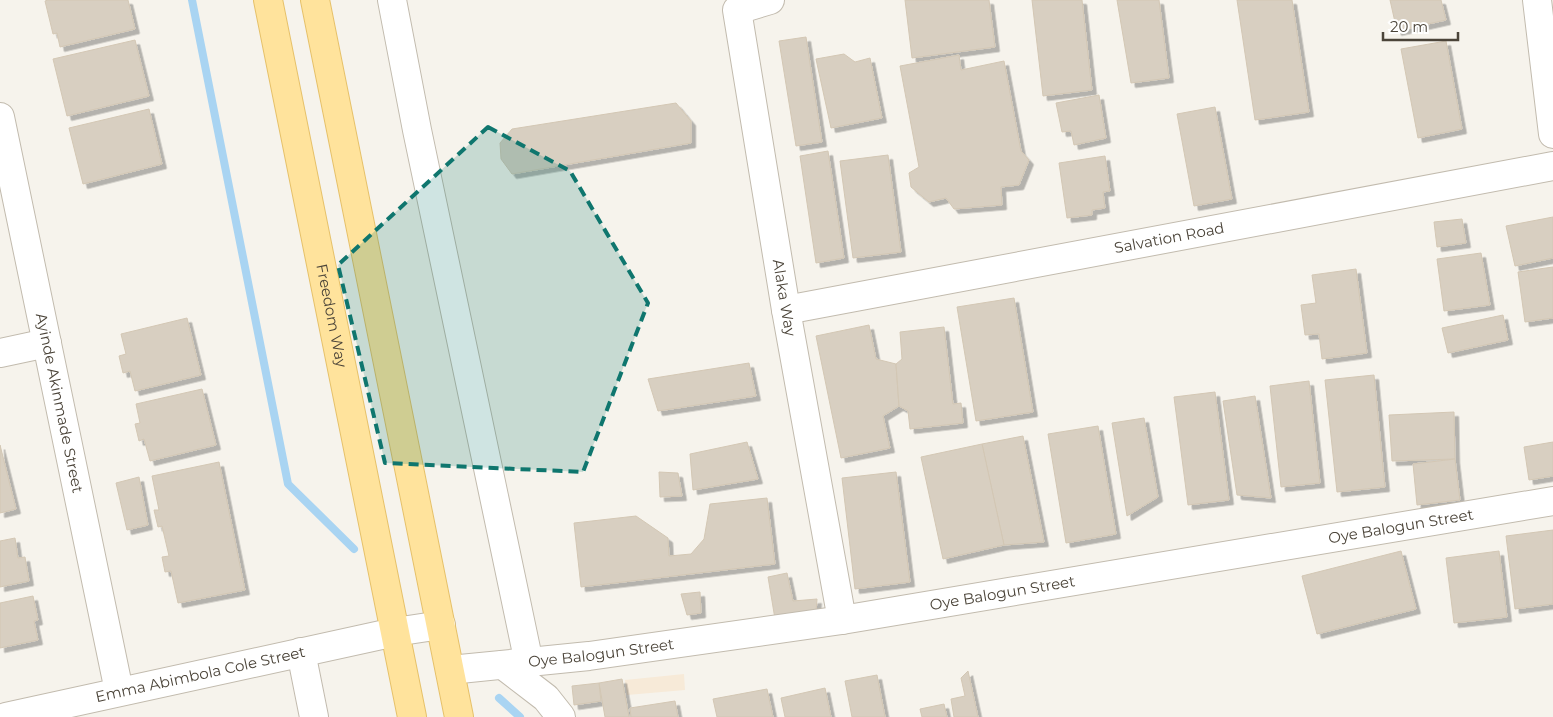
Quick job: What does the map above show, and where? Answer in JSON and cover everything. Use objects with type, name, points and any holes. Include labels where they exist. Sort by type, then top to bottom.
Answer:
[{"type":"main road","name":"Freedom Way","points":[[268,0],[412,717]]},
{"type":"main road","points":[[315,0],[460,717]]},
{"type":"street","points":[[392,0],[417,130],[529,663]]},
{"type":"street","name":"Alaka Way","points":[[770,0],[737,10],[786,310],[842,620]]},
{"type":"street","points":[[1537,0],[1553,134]]},
{"type":"street","name":"Ayinde Akinmade Street","points":[[0,117],[119,691]]},
{"type":"street","name":"Salvation Road","points":[[786,310],[1553,166]]},
{"type":"street","points":[[0,352],[47,343]]},
{"type":"street","name":"Oye Balogun Street","points":[[450,670],[589,656],[842,620],[1553,502]]},
{"type":"street","points":[[395,632],[441,624]]},
{"type":"street","name":"Emma Abimbola Cole Street","points":[[6,717],[395,632]]},
{"type":"street","points":[[301,652],[314,717]]},
{"type":"street","points":[[503,665],[546,698],[561,717]]},
{"type":"highlighted area","points":[[488,127],[570,171],[648,303],[583,472],[385,463],[338,265]]},
{"type":"shaded area","points":[[684,674],[685,690],[627,695],[625,680]]},
{"type":"building","points":[[128,0],[135,29],[60,47],[57,33],[53,34],[45,1]]},
{"type":"building","points":[[905,0],[989,0],[995,47],[912,58]]},
{"type":"building","points":[[1032,0],[1082,0],[1092,90],[1043,96]]},
{"type":"building","points":[[1117,0],[1159,0],[1169,78],[1131,83]]},
{"type":"building","points":[[1237,0],[1292,0],[1309,112],[1255,120]]},
{"type":"building","points":[[1390,0],[1441,0],[1446,20],[1397,31]]},
{"type":"building","points":[[806,37],[822,142],[796,146],[779,41]]},
{"type":"building","points":[[135,40],[149,96],[67,116],[53,59]]},
{"type":"building","points":[[1446,41],[1462,129],[1418,138],[1401,49]]},
{"type":"building","points":[[844,54],[855,62],[870,58],[882,118],[831,128],[816,59]]},
{"type":"building","points":[[959,55],[961,70],[1004,61],[1021,151],[1029,160],[1019,185],[1001,187],[1002,205],[954,209],[946,198],[929,202],[911,187],[909,173],[919,167],[900,66]]},
{"type":"building","points":[[1099,95],[1106,138],[1074,145],[1071,131],[1062,132],[1056,103]]},
{"type":"building","points":[[676,103],[691,121],[691,143],[512,174],[501,159],[500,143],[512,129]]},
{"type":"building","points":[[1215,107],[1232,199],[1194,206],[1177,114]]},
{"type":"building","points":[[149,109],[162,164],[83,184],[69,128]]},
{"type":"building","points":[[828,151],[844,258],[816,263],[800,156]]},
{"type":"building","points":[[888,155],[901,252],[853,258],[840,161]]},
{"type":"building","points":[[1105,156],[1110,191],[1103,192],[1105,208],[1092,210],[1092,215],[1067,218],[1059,163]]},
{"type":"building","points":[[1553,217],[1553,258],[1515,266],[1506,226]]},
{"type":"building","points":[[1462,219],[1466,243],[1437,247],[1434,222]]},
{"type":"building","points":[[1481,253],[1490,305],[1444,311],[1437,259]]},
{"type":"building","points":[[1553,267],[1553,318],[1525,322],[1518,272]]},
{"type":"building","points":[[1356,269],[1367,353],[1322,359],[1319,334],[1305,335],[1301,305],[1316,303],[1312,275]]},
{"type":"building","points":[[1014,298],[1033,412],[976,421],[957,307]]},
{"type":"building","points":[[1503,315],[1508,340],[1448,353],[1442,328]]},
{"type":"building","points":[[187,318],[201,375],[135,391],[130,371],[123,373],[119,356],[126,354],[121,334]]},
{"type":"building","points":[[869,325],[876,359],[896,364],[899,406],[883,416],[890,448],[841,458],[816,336]]},
{"type":"building","points":[[944,327],[953,404],[961,403],[963,423],[910,429],[908,411],[899,406],[896,364],[902,359],[900,332]]},
{"type":"building","points":[[749,363],[756,396],[658,411],[648,379]]},
{"type":"building","points":[[1374,375],[1385,487],[1337,492],[1325,380]]},
{"type":"building","points":[[1309,381],[1320,483],[1281,487],[1270,386]]},
{"type":"building","points":[[202,389],[216,445],[150,461],[144,439],[139,441],[135,424],[140,423],[136,404]]},
{"type":"building","points":[[1215,392],[1229,500],[1188,505],[1174,397]]},
{"type":"building","points":[[1255,396],[1271,498],[1237,495],[1223,401]]},
{"type":"building","points":[[1454,412],[1455,459],[1392,461],[1389,415]]},
{"type":"building","points":[[1144,418],[1158,497],[1127,516],[1112,423]]},
{"type":"building","points":[[1098,426],[1116,534],[1066,543],[1048,434]]},
{"type":"building","points":[[1023,436],[1044,542],[1004,545],[982,444]]},
{"type":"building","points":[[747,442],[758,479],[693,490],[690,454]]},
{"type":"building","points":[[1553,442],[1553,476],[1529,480],[1524,447]]},
{"type":"building","points":[[982,444],[1004,545],[943,559],[921,457]]},
{"type":"building","points":[[0,445],[16,509],[0,513]]},
{"type":"building","points":[[1455,459],[1460,500],[1417,505],[1413,464]]},
{"type":"building","points":[[219,462],[245,590],[178,603],[171,571],[165,572],[162,557],[169,556],[162,526],[158,527],[154,510],[159,510],[152,476]]},
{"type":"building","points":[[659,472],[678,473],[682,496],[660,497]]},
{"type":"building","points":[[896,472],[910,582],[855,589],[842,478]]},
{"type":"building","points":[[139,477],[148,525],[127,530],[116,483]]},
{"type":"building","points":[[767,498],[775,564],[581,587],[574,523],[636,516],[668,538],[669,556],[691,554],[704,539],[710,504]]},
{"type":"building","points":[[1553,530],[1553,604],[1515,609],[1506,536]]},
{"type":"building","points":[[15,538],[18,558],[25,557],[29,581],[0,587],[0,541]]},
{"type":"building","points":[[1401,551],[1416,609],[1317,634],[1302,576]]},
{"type":"building","points":[[1499,551],[1507,617],[1454,623],[1446,558]]},
{"type":"building","points":[[787,573],[793,601],[817,599],[816,613],[775,619],[768,577]]},
{"type":"building","points":[[700,592],[701,613],[687,615],[681,594]]},
{"type":"building","points":[[33,596],[38,620],[34,621],[38,640],[0,648],[0,603]]},
{"type":"building","points":[[968,671],[978,717],[954,717],[951,699],[965,696],[961,678]]},
{"type":"building","points":[[877,675],[885,717],[852,717],[845,681]]},
{"type":"building","points":[[622,679],[629,717],[605,717],[599,683]]},
{"type":"building","points":[[599,683],[601,701],[574,705],[572,686]]},
{"type":"building","points":[[825,688],[831,717],[785,717],[781,698]]},
{"type":"building","points":[[767,689],[773,717],[717,717],[713,699]]},
{"type":"building","points":[[675,701],[678,717],[631,717],[630,708]]},
{"type":"building","points":[[944,704],[947,717],[922,717],[920,709]]},
{"type":"waterway","points":[[192,0],[288,484],[354,549]]},
{"type":"waterway","points":[[499,698],[520,717]]}]
